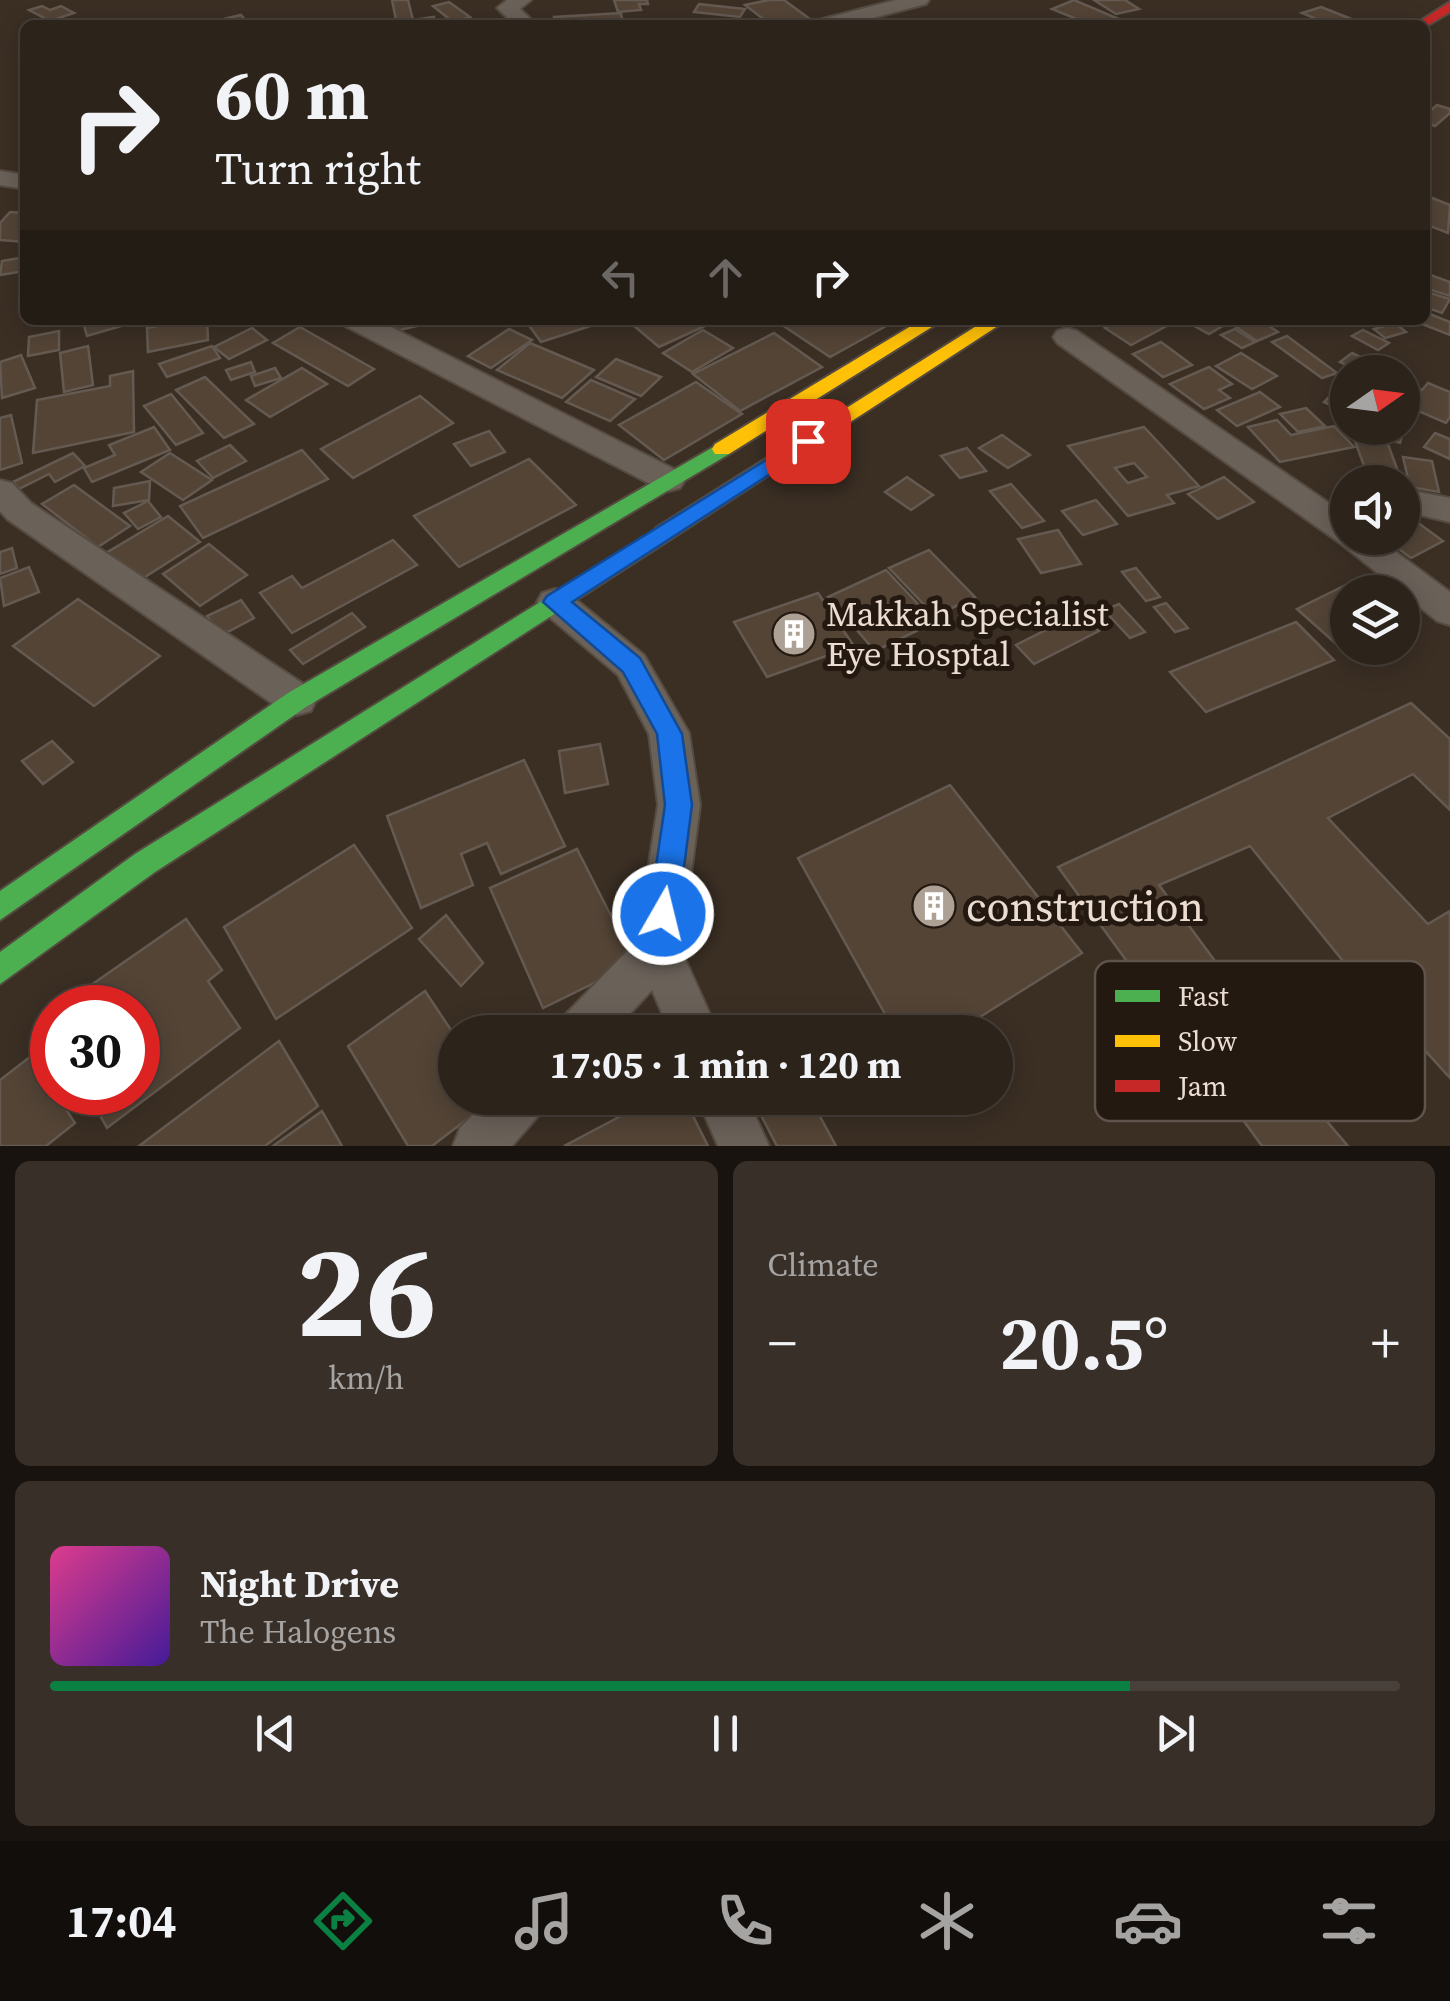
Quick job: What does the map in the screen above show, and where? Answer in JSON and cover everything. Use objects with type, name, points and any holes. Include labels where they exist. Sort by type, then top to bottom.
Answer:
[{"type":"main road","points":[[1428,20],[1450,6]]},
{"type":"main road","points":[[0,907],[297,700],[522,571],[926,325]]},
{"type":"main road","points":[[0,970],[145,863],[990,325]]},
{"type":"street","points":[[521,0],[508,8],[521,20]]},
{"type":"street","points":[[841,20],[919,0]]},
{"type":"street","points":[[364,325],[670,480]]},
{"type":"street","points":[[1067,337],[1330,520]]},
{"type":"street","points":[[0,491],[19,511],[297,700]]},
{"type":"street","points":[[1301,498],[1330,498]]},
{"type":"street","points":[[1420,504],[1450,510]]},
{"type":"street","points":[[1376,555],[1450,611]]},
{"type":"street","points":[[555,602],[631,665],[669,734],[679,805],[658,951],[686,1015]]},
{"type":"street","points":[[598,1015],[658,951]]},
{"type":"street","points":[[478,1146],[506,1115]]},
{"type":"street","points":[[730,1115],[744,1146]]},
{"type":"building","points":[[392,0],[408,0],[413,20],[396,20]]},
{"type":"building","points":[[614,0],[647,0],[648,4],[639,4],[641,10],[618,12]]},
{"type":"building","points":[[784,0],[811,20],[764,20],[745,5]]},
{"type":"building","points":[[1074,0],[1119,19],[1079,20],[1052,9]]},
{"type":"building","points":[[1094,0],[1125,0],[1139,9],[1116,14]]},
{"type":"building","points":[[449,2],[470,17],[450,20],[433,6]]},
{"type":"building","points":[[699,4],[745,9],[740,17],[694,12]]},
{"type":"building","points":[[61,6],[74,13],[48,20],[29,10]]},
{"type":"building","points":[[1321,7],[1354,20],[1318,20],[1302,13]]},
{"type":"building","points":[[621,13],[622,20],[554,20],[554,17]]},
{"type":"building","points":[[241,15],[245,20],[220,20]]},
{"type":"building","points":[[1437,105],[1450,109],[1450,113],[1435,126],[1430,124],[1430,111]]},
{"type":"building","points":[[1430,197],[1450,205],[1448,233],[1430,226]]},
{"type":"building","points":[[10,212],[20,213],[20,242],[0,240],[0,223]]},
{"type":"building","points":[[20,258],[20,272],[0,275],[2,261]]},
{"type":"building","points":[[1430,275],[1450,282],[1450,296],[1430,290]]},
{"type":"building","points":[[1430,293],[1450,299],[1442,313],[1430,309]]},
{"type":"building","points":[[1430,314],[1450,322],[1450,335],[1425,325],[1430,325]]},
{"type":"building","points":[[84,325],[125,325],[87,336]]},
{"type":"building","points":[[207,325],[208,340],[148,352],[147,328]]},
{"type":"building","points":[[389,325],[421,325],[396,331]]},
{"type":"building","points":[[529,325],[594,325],[541,342]]},
{"type":"building","points":[[633,325],[707,325],[659,347]]},
{"type":"building","points":[[789,325],[888,325],[830,357],[785,327]]},
{"type":"building","points":[[1111,325],[1168,325],[1131,345],[1105,328]]},
{"type":"building","points":[[1192,325],[1224,325],[1209,334]]},
{"type":"building","points":[[1233,325],[1268,325],[1278,332],[1257,341]]},
{"type":"building","points":[[1397,325],[1406,332],[1385,338],[1374,329]]},
{"type":"building","points":[[300,327],[374,369],[348,386],[273,343]]},
{"type":"building","points":[[252,328],[267,340],[229,359],[214,347]]},
{"type":"building","points":[[509,329],[532,340],[491,368],[468,356]]},
{"type":"building","points":[[1235,329],[1255,342],[1242,348],[1221,335]]},
{"type":"building","points":[[703,330],[733,348],[692,372],[663,353]]},
{"type":"building","points":[[1363,330],[1389,343],[1378,350],[1352,336]]},
{"type":"building","points":[[59,331],[59,350],[28,356],[29,337]]},
{"type":"building","points":[[774,333],[822,367],[740,411],[693,374]]},
{"type":"building","points":[[1287,336],[1330,368],[1330,375],[1322,378],[1272,342]]},
{"type":"building","points":[[1161,342],[1192,365],[1163,377],[1133,354]]},
{"type":"building","points":[[530,343],[594,370],[562,398],[497,370]]},
{"type":"building","points":[[88,346],[93,385],[64,392],[60,353]]},
{"type":"building","points":[[212,346],[220,358],[167,377],[159,364]]},
{"type":"building","points":[[1241,353],[1277,376],[1252,389],[1216,366]]},
{"type":"building","points":[[21,355],[35,388],[2,398],[0,362]]},
{"type":"building","points":[[616,359],[661,377],[641,396],[596,377]]},
{"type":"building","points":[[251,362],[255,372],[231,380],[226,370]]},
{"type":"building","points":[[1209,367],[1232,384],[1219,390],[1230,398],[1204,409],[1170,384]]},
{"type":"building","points":[[275,368],[281,378],[255,386],[251,376]]},
{"type":"building","points":[[302,368],[327,384],[270,417],[246,400]]},
{"type":"building","points":[[133,371],[134,432],[33,453],[37,400],[110,386],[110,376]]},
{"type":"building","points":[[205,377],[254,424],[224,438],[176,390]]},
{"type":"building","points":[[591,380],[635,399],[610,421],[566,402]]},
{"type":"building","points":[[696,382],[742,414],[664,460],[619,425]]},
{"type":"building","points":[[1428,383],[1450,392],[1450,417],[1446,423],[1420,412],[1420,389]]},
{"type":"building","points":[[1260,392],[1280,407],[1237,426],[1217,410]]},
{"type":"building","points":[[171,394],[203,433],[176,445],[144,406]]},
{"type":"building","points":[[420,396],[453,423],[353,478],[321,449]]},
{"type":"building","points":[[1306,408],[1325,426],[1298,432],[1280,414]]},
{"type":"building","points":[[11,415],[22,463],[0,470],[0,418]]},
{"type":"building","points":[[1277,420],[1291,435],[1330,427],[1330,445],[1354,447],[1280,462],[1248,427]]},
{"type":"building","points":[[154,427],[170,450],[92,482],[84,468],[115,455],[109,445]]},
{"type":"building","points":[[1144,427],[1199,486],[1167,495],[1174,503],[1128,516],[1068,446]],"holes":[[[1134,463],[1147,477],[1128,483],[1115,468]]]},
{"type":"building","points":[[489,431],[505,452],[471,466],[454,444]]},
{"type":"building","points":[[1435,433],[1450,439],[1450,459],[1424,447]]},
{"type":"building","points":[[1002,435],[1030,455],[1008,468],[979,448]]},
{"type":"building","points":[[230,445],[246,461],[213,478],[197,461]]},
{"type":"building","points":[[1356,445],[1388,445],[1396,465],[1364,465]]},
{"type":"building","points":[[967,448],[986,471],[960,478],[941,456]]},
{"type":"building","points":[[302,450],[328,479],[203,538],[180,506]]},
{"type":"building","points":[[73,453],[85,466],[55,482],[49,474],[19,489],[13,482]]},
{"type":"building","points":[[170,453],[212,480],[183,500],[141,472]]},
{"type":"building","points":[[1403,457],[1432,461],[1439,492],[1420,489],[1420,465],[1405,465]]},
{"type":"building","points":[[529,459],[576,505],[459,567],[414,516]]},
{"type":"building","points":[[907,477],[933,495],[911,510],[885,492]]},
{"type":"building","points":[[1224,477],[1254,502],[1218,519],[1188,494]]},
{"type":"building","points":[[150,481],[149,500],[113,506],[114,488]]},
{"type":"building","points":[[1011,484],[1044,521],[1022,528],[990,491]]},
{"type":"building","points":[[74,485],[130,526],[98,547],[42,504]]},
{"type":"building","points":[[1096,500],[1117,524],[1083,535],[1062,511]]},
{"type":"building","points":[[148,501],[161,517],[138,529],[124,513]]},
{"type":"building","points":[[168,516],[200,542],[134,584],[101,556]]},
{"type":"building","points":[[1420,524],[1443,541],[1420,553]]},
{"type":"building","points":[[1058,530],[1081,564],[1041,573],[1018,539]]},
{"type":"building","points":[[393,540],[417,565],[292,633],[260,593],[292,576],[302,588]]},
{"type":"building","points":[[209,544],[247,575],[200,606],[163,574]]},
{"type":"building","points":[[12,548],[17,568],[0,574],[0,552]]},
{"type":"building","points":[[929,550],[975,597],[935,616],[889,568]]},
{"type":"building","points":[[29,567],[39,592],[4,606],[0,578]]},
{"type":"building","points":[[1136,568],[1160,597],[1146,601],[1122,572]]},
{"type":"building","points":[[886,570],[935,622],[875,651],[828,597]]},
{"type":"building","name":"Makkah Specialist Eye Hosptal","points":[[818,593],[854,646],[767,677],[734,622]]},
{"type":"building","points":[[1330,593],[1330,638],[1297,609]]},
{"type":"building","points":[[78,599],[160,656],[94,706],[13,646]]},
{"type":"building","points":[[241,600],[254,618],[220,636],[207,616]]},
{"type":"building","points":[[1166,603],[1188,628],[1175,632],[1154,607]]},
{"type":"building","points":[[1119,604],[1145,632],[1130,638],[1104,610]]},
{"type":"building","points":[[352,613],[365,627],[303,664],[290,650]]},
{"type":"building","points":[[1080,613],[1099,631],[1034,664],[1016,645]]},
{"type":"building","points":[[1296,622],[1330,656],[1330,662],[1206,712],[1170,672]]},
{"type":"building","points":[[1411,703],[1450,739],[1450,810],[1413,774],[1328,818],[1428,924],[1450,911],[1450,1078],[1425,1051],[1425,961],[1343,961],[1250,846],[1159,885],[1215,961],[1127,961],[1058,867]]},
{"type":"building","points":[[52,741],[73,762],[43,784],[22,761]]},
{"type":"building","points":[[600,744],[608,784],[565,793],[559,751]]},
{"type":"building","points":[[524,760],[565,846],[501,874],[487,843],[461,854],[473,885],[421,908],[387,816]]},
{"type":"building","name":"construction","points":[[950,785],[1082,953],[983,1015],[886,1015],[798,858]]},
{"type":"building","points":[[354,845],[412,928],[276,1019],[224,927]]},
{"type":"building","points":[[577,849],[635,963],[543,1008],[490,888]]},
{"type":"building","points":[[446,915],[483,963],[461,986],[419,939]]},
{"type":"building","points":[[186,919],[222,970],[208,981],[240,1028],[160,1088],[160,985],[91,985]]},
{"type":"building","points":[[425,991],[441,1015],[438,1115],[473,1115],[432,1146],[408,1146],[348,1046]]},
{"type":"building","points":[[279,1041],[318,1106],[265,1146],[139,1146]]},
{"type":"building","points":[[30,1057],[30,1115],[70,1115],[75,1123],[46,1146],[0,1146],[0,1080]]},
{"type":"building","points":[[322,1111],[342,1146],[273,1146]]},
{"type":"building","points":[[100,1115],[124,1115],[107,1128]]},
{"type":"building","points":[[623,1115],[692,1115],[708,1146],[564,1146]]},
{"type":"building","points":[[761,1115],[819,1115],[836,1146],[777,1146]]},
{"type":"building","points":[[1244,1121],[1327,1121],[1348,1146],[1262,1146]]},
{"type":"traffic: fast","points":[[0,907],[297,700],[722,449]]},
{"type":"traffic: fast","points":[[0,970],[145,863],[664,533]]},
{"type":"traffic: slow","points":[[722,449],[926,325]]},
{"type":"traffic: slow","points":[[664,533],[990,325]]},
{"type":"traffic: jam","points":[[1428,20],[1450,6]]},
{"type":"place","name":"Makkah Specialist Eye Hosptal","points":[[794,634]]},
{"type":"place","name":"construction","points":[[934,906]]},
{"type":"route","points":[[663,914],[679,805],[669,734],[631,665],[555,602],[808,441]]}]
